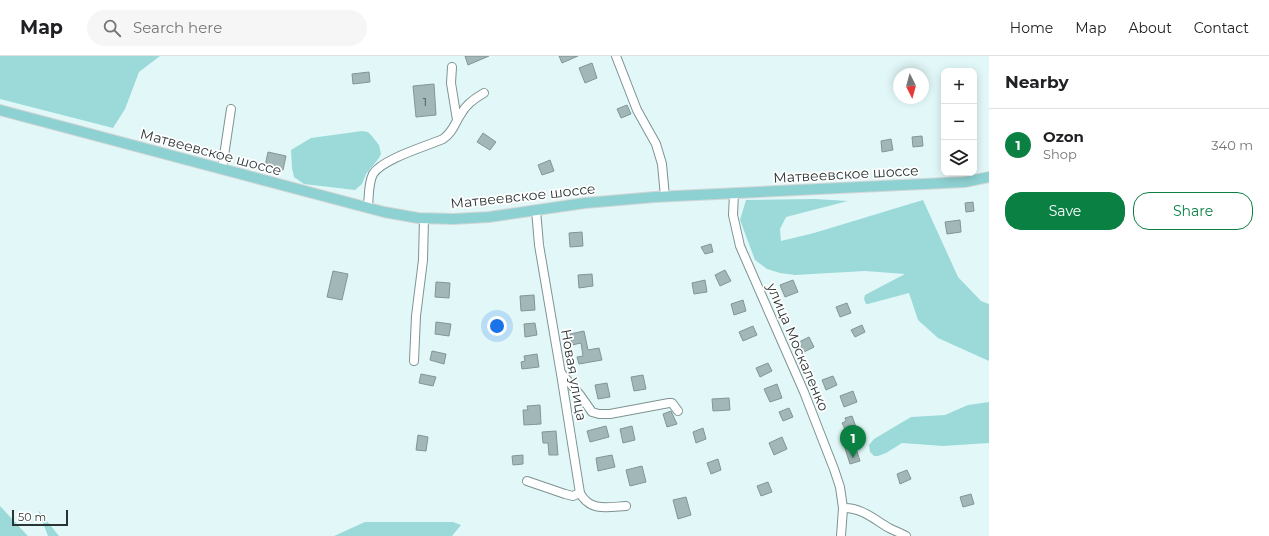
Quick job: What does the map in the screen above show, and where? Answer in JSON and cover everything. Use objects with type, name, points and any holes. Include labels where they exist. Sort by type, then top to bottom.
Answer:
[{"type":"main road","name":"Матвеевское шоссе","points":[[0,110],[368,208],[424,218],[468,218],[584,203],[665,197],[965,182],[989,177]]},
{"type":"street","points":[[616,56],[637,110],[656,144],[662,164],[665,197]]},
{"type":"street","points":[[452,67],[451,83],[457,121]]},
{"type":"street","points":[[368,208],[369,186],[374,174],[379,168],[389,161],[443,139],[450,134],[464,108],[472,100],[484,93]]},
{"type":"street","points":[[222,169],[231,109]]},
{"type":"street","name":"улица Москаленко","points":[[734,193],[734,215],[740,246],[804,392],[836,475],[843,508],[841,536]]},
{"type":"street","name":"Новая улица","points":[[536,210],[538,245],[580,493]]},
{"type":"street","points":[[414,361],[416,316],[424,260],[424,218]]},
{"type":"street","points":[[561,374],[580,395],[592,412],[599,414],[610,414],[669,403],[678,410]]},
{"type":"street","points":[[527,481],[573,496],[580,493],[583,500],[598,507],[626,506]]},
{"type":"street","points":[[843,508],[863,512],[906,536]]},
{"type":"shaded area","points":[[0,56],[160,56],[139,72],[125,109],[113,128],[0,99]]},
{"type":"shaded area","points":[[362,131],[368,132],[371,135],[379,145],[381,154],[366,174],[362,184],[355,190],[304,184],[294,177],[291,150],[311,138]]},
{"type":"shaded area","points":[[815,199],[848,201],[786,217],[780,229],[781,241],[814,233],[923,200],[958,277],[981,301],[989,304],[989,361],[938,338],[918,320],[909,293],[866,304],[864,299],[865,295],[905,274],[865,271],[795,275],[767,269],[755,260],[740,220],[746,200]]},
{"type":"shaded area","points":[[989,402],[989,443],[943,446],[902,443],[878,456],[874,456],[870,452],[869,445],[874,439],[911,417],[945,415],[968,405]]},
{"type":"shaded area","points":[[0,506],[28,536],[0,536]]},
{"type":"shaded area","points":[[38,510],[59,536],[48,536]]},
{"type":"shaded area","points":[[365,522],[453,522],[461,525],[452,536],[334,536]]},
{"type":"building","points":[[465,56],[489,56],[468,65]]},
{"type":"building","points":[[559,56],[578,56],[562,63]]},
{"type":"building","points":[[592,63],[597,78],[585,83],[579,68]]},
{"type":"building","points":[[369,72],[370,82],[353,84],[352,74]]},
{"type":"building","points":[[434,84],[436,115],[416,117],[413,86]]},
{"type":"building","points":[[627,105],[631,114],[621,118],[617,109]]},
{"type":"building","points":[[483,133],[496,142],[490,150],[477,142]]},
{"type":"building","points":[[922,136],[923,146],[913,147],[912,137]]},
{"type":"building","points":[[891,139],[893,150],[882,152],[881,141]]},
{"type":"building","points":[[268,152],[286,156],[283,170],[265,166]]},
{"type":"building","points":[[550,160],[554,171],[542,175],[538,165]]},
{"type":"building","points":[[973,202],[974,211],[966,212],[965,203]]},
{"type":"building","points":[[960,220],[961,232],[947,234],[945,222]]},
{"type":"building","points":[[582,232],[583,246],[570,247],[569,233]]},
{"type":"building","points":[[711,244],[713,252],[705,254],[701,247]]},
{"type":"building","points":[[725,270],[731,281],[720,286],[715,275]]},
{"type":"building","points":[[333,271],[348,274],[342,300],[327,297]]},
{"type":"building","points":[[592,274],[593,286],[579,288],[578,275]]},
{"type":"building","points":[[705,280],[707,292],[694,294],[692,283]]},
{"type":"building","points":[[793,280],[798,292],[785,297],[780,285]]},
{"type":"building","points":[[436,282],[450,283],[449,298],[435,297]]},
{"type":"building","points":[[534,295],[535,310],[521,311],[520,296]]},
{"type":"building","points":[[743,300],[746,311],[734,315],[731,304]]},
{"type":"building","points":[[847,303],[851,313],[840,317],[836,307]]},
{"type":"building","points":[[436,322],[451,324],[449,336],[435,334]]},
{"type":"building","points":[[535,323],[537,335],[525,337],[524,324]]},
{"type":"building","points":[[862,325],[865,332],[855,337],[851,330]]},
{"type":"building","points":[[753,326],[757,335],[743,341],[739,332]]},
{"type":"building","points":[[584,331],[588,350],[599,348],[602,360],[579,364],[577,357],[583,356],[581,343],[572,345],[570,334]]},
{"type":"building","points":[[809,337],[814,347],[804,352],[799,342]]},
{"type":"building","points":[[432,351],[446,354],[444,364],[430,360]]},
{"type":"building","points":[[537,354],[539,367],[522,369],[521,362],[525,361],[524,356]]},
{"type":"building","points":[[768,363],[772,371],[760,377],[756,368]]},
{"type":"building","points":[[421,374],[436,377],[433,386],[419,383]]},
{"type":"building","points":[[643,375],[646,389],[634,391],[631,377]]},
{"type":"building","points":[[833,376],[837,385],[826,390],[822,380]]},
{"type":"building","points":[[607,383],[610,397],[598,399],[595,385]]},
{"type":"building","points":[[777,384],[782,398],[770,402],[764,389]]},
{"type":"building","points":[[853,391],[857,402],[844,407],[840,396]]},
{"type":"building","points":[[729,398],[730,410],[713,411],[712,399]]},
{"type":"building","points":[[540,405],[541,424],[524,425],[523,410],[528,410],[527,406]]},
{"type":"building","points":[[789,408],[793,417],[783,421],[779,412]]},
{"type":"building","points":[[671,411],[677,424],[667,427],[663,414]]},
{"type":"building","points":[[852,416],[856,427],[846,431],[842,423],[846,421],[845,418]]},
{"type":"building","points":[[606,426],[609,437],[590,442],[587,431]]},
{"type":"building","points":[[632,426],[635,440],[623,443],[620,429]]},
{"type":"building","points":[[703,428],[706,439],[696,443],[693,432]]},
{"type":"building","points":[[556,431],[558,455],[549,455],[548,443],[543,443],[542,432]]},
{"type":"building","points":[[418,435],[428,437],[426,451],[416,450]]},
{"type":"building","points":[[782,437],[787,449],[774,455],[769,443]]},
{"type":"building","points":[[854,442],[860,461],[850,464],[844,445]]},
{"type":"building","points":[[523,455],[523,464],[513,465],[512,456]]},
{"type":"building","points":[[612,455],[615,467],[598,471],[596,458]]},
{"type":"building","points":[[718,459],[721,470],[711,474],[707,463]]},
{"type":"building","points":[[642,466],[646,482],[630,486],[626,470]]},
{"type":"building","points":[[907,470],[911,479],[900,484],[897,474]]},
{"type":"building","points":[[768,482],[772,492],[761,496],[757,486]]},
{"type":"building","points":[[971,494],[974,504],[963,507],[960,497]]},
{"type":"building","points":[[686,497],[691,515],[678,519],[673,500]]},
{"type":"place","name":"Ozon","points":[[853,458]]}]
